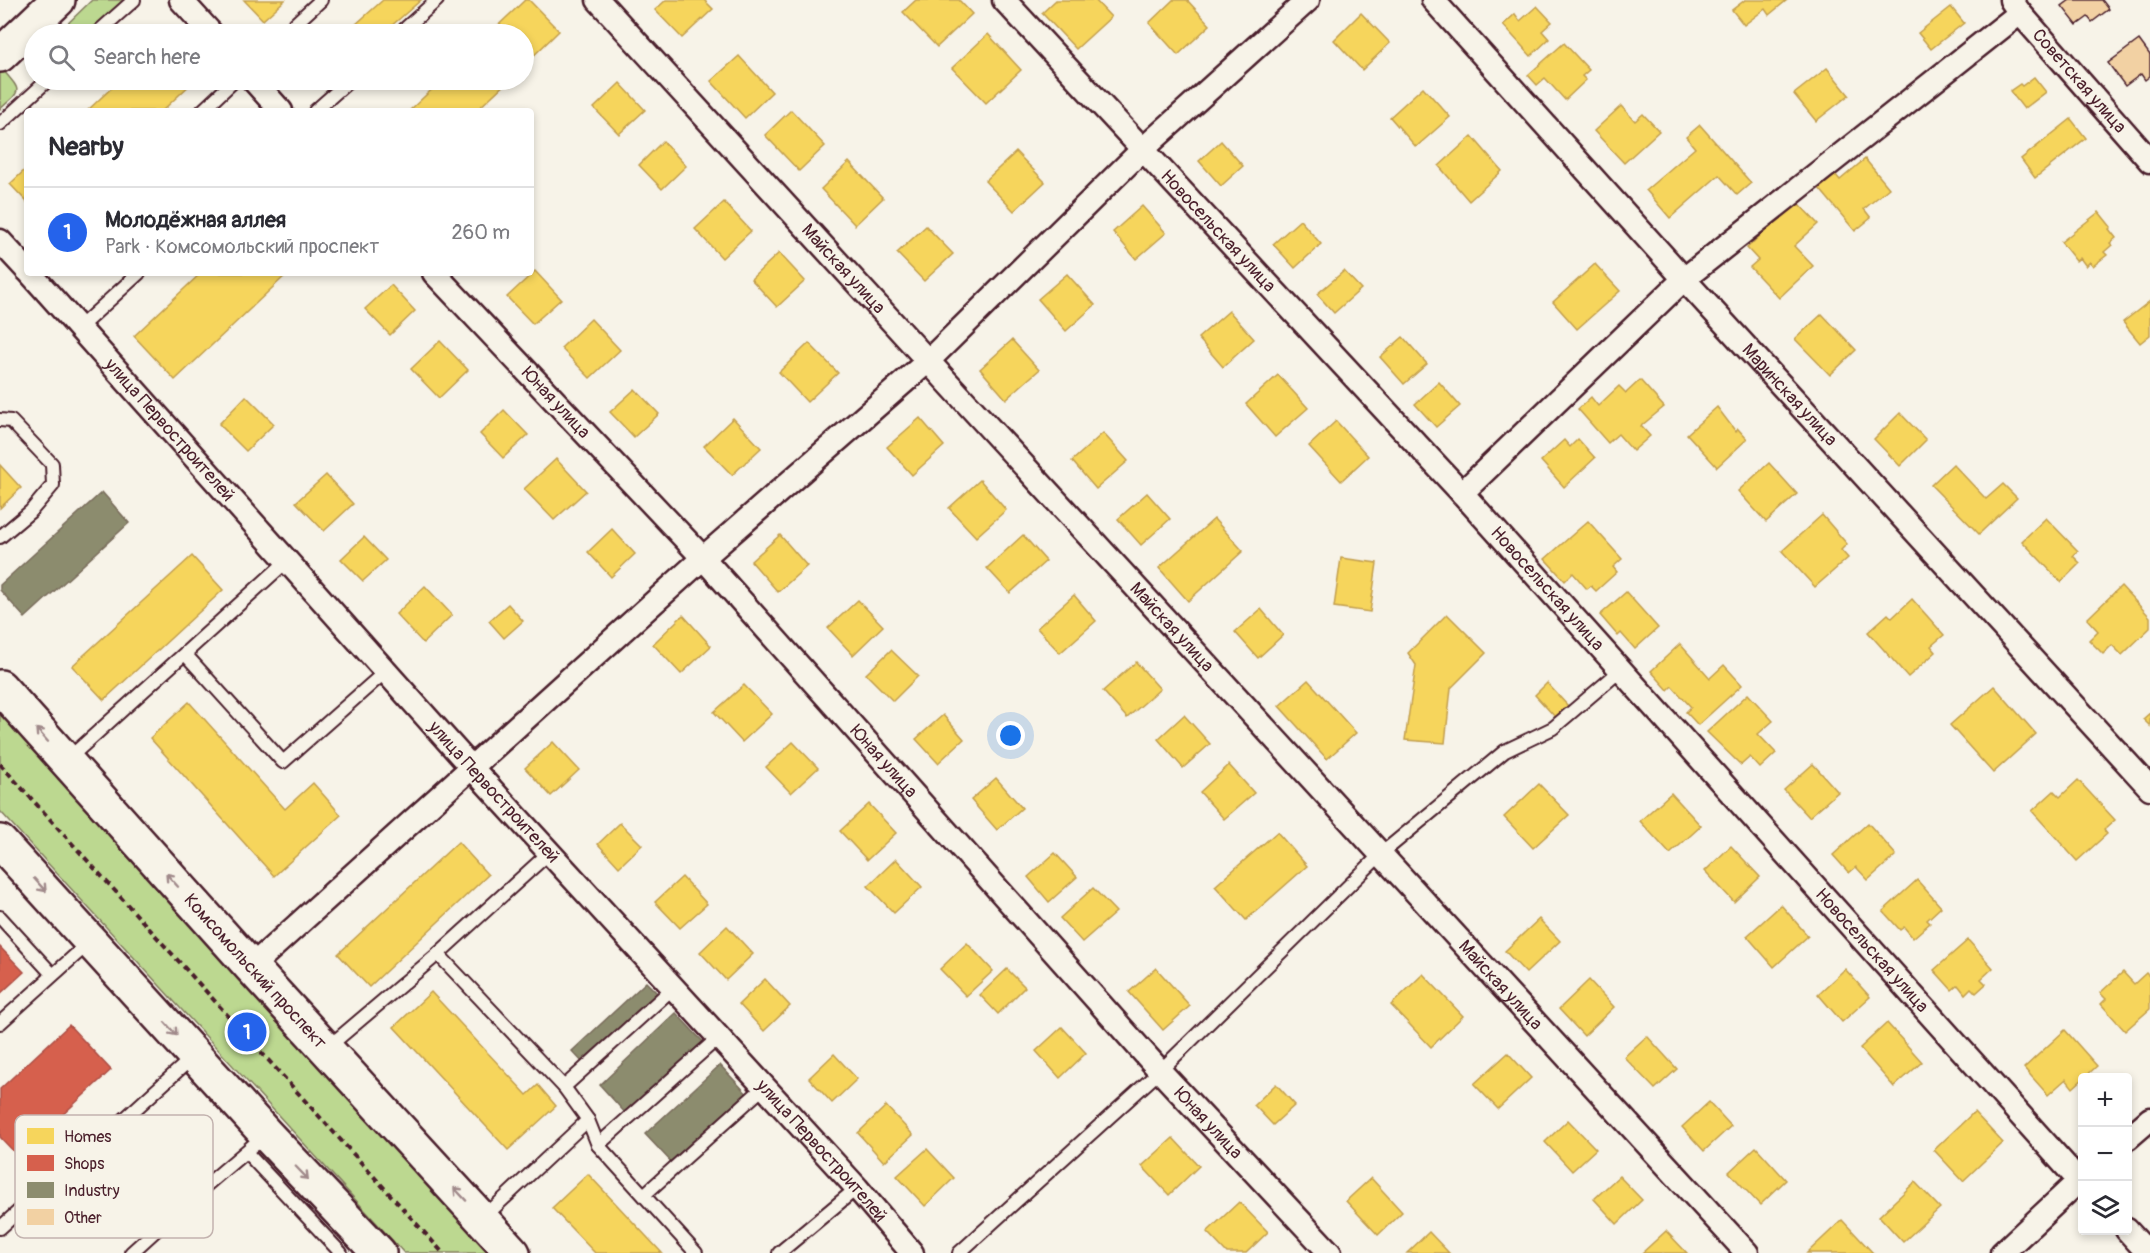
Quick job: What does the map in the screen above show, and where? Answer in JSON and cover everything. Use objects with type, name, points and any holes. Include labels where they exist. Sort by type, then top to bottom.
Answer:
[{"type":"main road","points":[[32,24],[58,0]]},
{"type":"main road","points":[[0,54],[24,32]]},
{"type":"main road","name":"Комсомольский проспект","points":[[0,687],[251,967],[513,1253]]},
{"type":"main road","points":[[0,842],[195,1055],[256,1143],[379,1253]]},
{"type":"street","points":[[181,0],[203,24]]},
{"type":"street","name":"Майская улица","points":[[598,0],[1747,1253]]},
{"type":"street","name":"Новосельская улица","points":[[1004,0],[1462,493],[2078,1178]]},
{"type":"street","points":[[251,967],[703,558],[928,362],[1142,150],[1308,0]]},
{"type":"street","name":"Маринская улица","points":[[1433,0],[1684,279],[2150,788]]},
{"type":"street","points":[[1462,493],[1684,279],[2015,6]]},
{"type":"street","name":"Советская улица","points":[[2015,6],[2150,161]]},
{"type":"street","points":[[263,90],[278,108]]},
{"type":"street","name":"улица Первостроителей","points":[[0,241],[24,267]]},
{"type":"street","name":"улица Первостроителей","points":[[33,276],[471,767],[856,1188],[912,1253]]},
{"type":"street","name":"Юная улица","points":[[437,276],[703,558],[1160,1071],[1330,1253]]},
{"type":"street","points":[[2132,1134],[2150,1119]]},
{"type":"street","points":[[2002,1253],[2078,1184]]},
{"type":"street","points":[[2132,1235],[2148,1253]]},
{"type":"lane","points":[[107,24],[134,0]]},
{"type":"lane","points":[[295,24],[321,0]]},
{"type":"lane","points":[[410,24],[437,0]]},
{"type":"lane","points":[[0,124],[37,90]]},
{"type":"lane","points":[[205,108],[225,90]]},
{"type":"lane","points":[[318,108],[339,90]]},
{"type":"lane","points":[[80,327],[136,276]]},
{"type":"lane","points":[[0,420],[11,421],[52,464],[53,485],[31,511],[0,537]]},
{"type":"lane","points":[[66,761],[288,560]]},
{"type":"lane","points":[[185,654],[283,762],[386,671]]},
{"type":"lane","points":[[959,1253],[1160,1071],[1381,854],[1505,751],[1553,728],[1621,670]]},
{"type":"lane","points":[[326,1049],[438,954],[550,852]]},
{"type":"lane","points":[[0,917],[52,974]]},
{"type":"lane","points":[[0,1023],[91,941]]},
{"type":"lane","points":[[438,954],[564,1088],[588,1120],[598,1145],[696,1253]]},
{"type":"lane","points":[[564,1088],[673,988]]},
{"type":"lane","points":[[598,1145],[718,1037]]},
{"type":"lane","points":[[129,1115],[195,1055]]},
{"type":"lane","points":[[644,1195],[764,1087]]},
{"type":"lane","points":[[482,1218],[588,1120]]},
{"type":"lane","points":[[213,1180],[256,1143],[341,1253]]},
{"type":"lane","points":[[779,1253],[856,1188]]},
{"type":"lane","points":[[0,1228],[15,1214]]},
{"type":"lane","points":[[130,1253],[147,1238]]},
{"type":"path","points":[[0,764],[443,1253]]},
{"type":"green space","points":[[92,0],[138,0],[137,5],[127,14],[123,14],[116,7],[98,24],[67,24]]},
{"type":"green space","points":[[3,70],[14,83],[17,91],[0,109],[0,72]]},
{"type":"green space","points":[[0,713],[494,1253],[404,1253],[0,811]]},
{"type":"building: Homes","points":[[244,0],[285,0],[263,20]]},
{"type":"building: Homes","points":[[383,0],[421,0],[393,24],[356,24]]},
{"type":"building: Homes","points":[[525,0],[529,0],[559,31],[534,55],[534,24],[500,24]]},
{"type":"building: Homes","points":[[666,0],[704,0],[713,9],[682,38],[655,10]]},
{"type":"building: Homes","points":[[916,0],[959,0],[972,14],[937,47],[903,12]]},
{"type":"building: Homes","points":[[1056,0],[1095,0],[1111,17],[1076,49],[1042,13]]},
{"type":"building: Homes","points":[[1173,0],[1187,0],[1210,25],[1178,55],[1149,23]]},
{"type":"building: Homes","points":[[1745,0],[1787,0],[1769,15],[1765,9],[1744,25],[1732,10]]},
{"type":"building: Homes","points":[[1537,6],[1552,22],[1542,31],[1549,39],[1531,56],[1503,25],[1515,14],[1520,21]]},
{"type":"building: Homes","points":[[1951,7],[1964,23],[1931,49],[1918,33]]},
{"type":"building: Homes","points":[[1361,13],[1390,43],[1362,70],[1334,40]]},
{"type":"building: Homes","points":[[988,34],[1021,70],[986,103],[952,68]]},
{"type":"building: Homes","points":[[1564,43],[1589,70],[1582,76],[1586,80],[1565,100],[1545,78],[1537,85],[1528,75]]},
{"type":"building: Homes","points":[[739,56],[772,92],[745,118],[711,81]]},
{"type":"building: Homes","points":[[1827,68],[1849,95],[1816,121],[1794,94]]},
{"type":"building: Homes","points":[[2034,77],[2046,92],[2024,109],[2010,91]]},
{"type":"building: Homes","points":[[620,83],[645,110],[619,134],[594,108]]},
{"type":"building: Homes","points":[[1423,87],[1450,117],[1416,147],[1390,117]]},
{"type":"building: Homes","points":[[109,90],[184,90],[165,108],[90,108]]},
{"type":"building: Homes","points":[[431,90],[498,90],[479,108],[412,108]]},
{"type":"building: Homes","points":[[1621,106],[1635,121],[1643,114],[1659,131],[1624,163],[1594,131]]},
{"type":"building: Homes","points":[[791,110],[825,146],[799,171],[765,135]]},
{"type":"building: Homes","points":[[2071,119],[2086,138],[2035,178],[2021,159]]},
{"type":"building: Homes","points":[[1700,125],[1751,183],[1737,195],[1719,175],[1670,218],[1646,190],[1695,148],[1686,137]]},
{"type":"building: Homes","points":[[1472,136],[1502,171],[1469,201],[1439,166]]},
{"type":"building: Homes","points":[[663,141],[686,166],[662,189],[639,165]]},
{"type":"building: Homes","points":[[1221,141],[1243,166],[1221,186],[1199,161]]},
{"type":"building: Homes","points":[[1016,152],[1045,182],[1014,211],[985,181]]},
{"type":"building: Homes","points":[[1865,159],[1889,188],[1864,209],[1871,218],[1855,231],[1819,188],[1835,174],[1840,180]]},
{"type":"building: Homes","points":[[849,162],[883,198],[855,225],[821,189]]},
{"type":"building: Homes","points":[[24,171],[24,199],[10,184]]},
{"type":"building: Homes","points":[[1796,201],[1818,224],[1794,246],[1813,266],[1779,298],[1750,267],[1758,260],[1747,248]]},
{"type":"building: Homes","points":[[724,202],[751,231],[722,258],[695,229]]},
{"type":"building: Homes","points":[[1142,206],[1166,233],[1136,259],[1113,232]]},
{"type":"building: Homes","points":[[2099,212],[2111,227],[2109,229],[2116,238],[2104,252],[2107,255],[2093,266],[2090,262],[2086,266],[2080,258],[2076,261],[2061,242]]},
{"type":"building: Homes","points":[[1300,220],[1321,244],[1295,268],[1273,244]]},
{"type":"building: Homes","points":[[926,226],[953,254],[924,281],[897,253]]},
{"type":"building: Homes","points":[[779,253],[805,281],[777,307],[751,279]]},
{"type":"building: Homes","points":[[1595,264],[1620,291],[1577,329],[1553,302]]},
{"type":"building: Homes","points":[[1344,271],[1361,289],[1334,313],[1317,294]]},
{"type":"building: Homes","points":[[534,272],[561,299],[533,324],[507,297],[530,276],[534,276]]},
{"type":"building: Homes","points":[[1067,274],[1095,305],[1066,331],[1038,299]]},
{"type":"building: Homes","points":[[198,276],[285,276],[175,380],[134,336]]},
{"type":"building: Homes","points":[[391,285],[415,311],[390,335],[365,309]]},
{"type":"building: Homes","points":[[2150,301],[2150,335],[2140,343],[2123,322]]},
{"type":"building: Homes","points":[[1229,311],[1254,339],[1223,367],[1198,338]]},
{"type":"building: Homes","points":[[1822,314],[1856,350],[1830,375],[1795,339]]},
{"type":"building: Homes","points":[[591,319],[620,350],[590,378],[561,348]]},
{"type":"building: Homes","points":[[1403,337],[1427,364],[1404,384],[1380,357]]},
{"type":"building: Homes","points":[[1012,340],[1039,370],[1006,399],[980,369]]},
{"type":"building: Homes","points":[[440,341],[468,370],[439,398],[411,369]]},
{"type":"building: Homes","points":[[809,343],[838,373],[807,402],[779,372]]},
{"type":"building: Homes","points":[[1278,375],[1308,408],[1275,437],[1246,404]]},
{"type":"building: Homes","points":[[1640,380],[1664,407],[1641,426],[1650,436],[1633,451],[1618,434],[1608,443],[1578,409],[1591,397],[1598,406],[1619,386],[1626,393]]},
{"type":"building: Homes","points":[[1439,382],[1460,406],[1436,427],[1415,404]]},
{"type":"building: Homes","points":[[635,389],[659,414],[634,437],[610,412]]},
{"type":"building: Homes","points":[[246,396],[274,424],[246,451],[219,424]]},
{"type":"building: Homes","points":[[1717,407],[1736,432],[1738,429],[1747,439],[1717,467],[1687,434]]},
{"type":"building: Homes","points":[[504,410],[528,435],[503,458],[480,434]]},
{"type":"building: Homes","points":[[1900,413],[1926,440],[1900,466],[1874,439]]},
{"type":"building: Homes","points":[[733,418],[761,448],[732,475],[704,446]]},
{"type":"building: Homes","points":[[920,418],[944,446],[912,475],[887,447]]},
{"type":"building: Homes","points":[[1336,421],[1368,456],[1341,481],[1309,446]]},
{"type":"building: Homes","points":[[1103,433],[1128,461],[1096,489],[1072,461]]},
{"type":"building: Homes","points":[[1578,439],[1595,458],[1564,487],[1541,461],[1564,440],[1570,447]]},
{"type":"building: Homes","points":[[556,459],[586,491],[554,520],[524,489]]},
{"type":"building: Homes","points":[[1769,463],[1797,494],[1766,522],[1738,491]]},
{"type":"building: Homes","points":[[1953,464],[1986,499],[2003,484],[2017,498],[1979,534],[1931,485]]},
{"type":"building: Homes","points":[[0,465],[21,488],[0,508]]},
{"type":"building: Homes","points":[[326,475],[353,504],[324,531],[296,502]]},
{"type":"building: Homes","points":[[980,480],[1006,510],[976,537],[949,508]]},
{"type":"building: Homes","points":[[1147,493],[1170,519],[1141,545],[1118,519]]},
{"type":"building: Homes","points":[[1822,515],[1847,544],[1841,550],[1848,558],[1815,587],[1782,551]]},
{"type":"building: Homes","points":[[2046,518],[2078,551],[2073,556],[2080,563],[2061,582],[2022,541]]},
{"type":"building: Homes","points":[[1214,519],[1243,551],[1188,601],[1159,568]]},
{"type":"building: Homes","points":[[1588,521],[1622,559],[1613,567],[1617,572],[1596,591],[1591,586],[1587,589],[1573,573],[1565,581],[1545,559]]},
{"type":"building: Homes","points":[[612,529],[635,554],[611,577],[588,552]]},
{"type":"building: Homes","points":[[780,535],[807,566],[778,592],[751,561]]},
{"type":"building: Homes","points":[[1023,535],[1046,561],[1010,593],[987,568]]},
{"type":"building: Homes","points":[[364,537],[386,560],[363,581],[341,559]]},
{"type":"building: Homes","points":[[192,556],[223,590],[104,700],[72,666]]},
{"type":"building: Homes","points":[[1341,558],[1377,563],[1370,612],[1334,607]]},
{"type":"building: Homes","points":[[425,586],[452,615],[423,643],[396,614]]},
{"type":"building: Homes","points":[[2121,586],[2150,617],[2150,628],[2122,655],[2112,645],[2103,654],[2089,640],[2098,631],[2087,619]]},
{"type":"building: Homes","points":[[1626,592],[1658,628],[1635,649],[1621,633],[1618,636],[1600,615]]},
{"type":"building: Homes","points":[[1074,595],[1096,621],[1060,653],[1037,628]]},
{"type":"building: Homes","points":[[1912,599],[1944,635],[1931,646],[1936,652],[1908,677],[1868,632],[1888,614],[1892,618]]},
{"type":"building: Homes","points":[[858,600],[883,626],[853,655],[828,628]]},
{"type":"building: Homes","points":[[508,604],[523,621],[504,638],[489,621]]},
{"type":"building: Homes","points":[[1261,609],[1283,635],[1258,658],[1235,632]]},
{"type":"building: Homes","points":[[1447,614],[1486,653],[1451,688],[1445,743],[1405,740],[1416,665],[1408,653]]},
{"type":"building: Homes","points":[[683,615],[711,646],[681,674],[653,644]]},
{"type":"building: Homes","points":[[1680,644],[1710,678],[1724,665],[1742,685],[1698,725],[1686,712],[1691,707],[1672,686],[1668,690],[1651,671]]},
{"type":"building: Homes","points":[[891,650],[918,676],[893,701],[866,674]]},
{"type":"building: Homes","points":[[1136,662],[1160,689],[1127,718],[1103,691]]},
{"type":"building: Homes","points":[[1308,680],[1356,733],[1327,759],[1279,706]]},
{"type":"building: Homes","points":[[1547,683],[1568,706],[1556,718],[1535,695]]},
{"type":"building: Homes","points":[[744,685],[772,714],[742,742],[714,712]]},
{"type":"building: Homes","points":[[1994,686],[2036,734],[1993,773],[1950,725]]},
{"type":"building: Homes","points":[[1748,694],[1773,721],[1758,734],[1776,753],[1760,768],[1750,757],[1741,765],[1707,732]]},
{"type":"building: Homes","points":[[189,702],[285,809],[313,783],[341,815],[274,876],[150,738]]},
{"type":"building: Homes","points":[[2150,713],[2150,726],[2143,719]]},
{"type":"building: Homes","points":[[943,715],[964,739],[938,763],[916,739]]},
{"type":"building: Homes","points":[[1184,715],[1210,744],[1183,768],[1158,739]]},
{"type":"building: Homes","points":[[553,742],[579,770],[551,796],[525,768]]},
{"type":"building: Homes","points":[[793,742],[818,768],[791,793],[766,767]]},
{"type":"building: Homes","points":[[1813,764],[1838,792],[1809,817],[1784,790]]},
{"type":"building: Homes","points":[[1229,765],[1254,793],[1224,819],[1200,792]]},
{"type":"building: Homes","points":[[996,778],[1022,808],[997,830],[971,800]]},
{"type":"building: Homes","points":[[2078,780],[2115,820],[2104,830],[2107,834],[2077,861],[2032,811],[2054,791],[2060,797]]},
{"type":"building: Homes","points":[[1539,784],[1569,815],[1533,848],[1504,817]]},
{"type":"building: Homes","points":[[1671,793],[1701,826],[1670,854],[1640,821]]},
{"type":"building: Homes","points":[[869,804],[896,833],[867,860],[840,831]]},
{"type":"building: Homes","points":[[620,823],[642,845],[619,867],[598,844]]},
{"type":"building: Homes","points":[[1868,823],[1896,855],[1868,880],[1856,867],[1849,873],[1833,855]]},
{"type":"building: Homes","points":[[1277,832],[1307,866],[1246,920],[1215,886]]},
{"type":"building: Homes","points":[[458,842],[488,875],[369,987],[338,954]]},
{"type":"building: Homes","points":[[1731,846],[1760,877],[1734,902],[1705,871]]},
{"type":"building: Homes","points":[[1055,853],[1077,877],[1049,902],[1028,877]]},
{"type":"building: Homes","points":[[896,859],[922,887],[894,913],[868,886]]},
{"type":"building: Homes","points":[[682,877],[707,904],[680,928],[655,902]]},
{"type":"building: Homes","points":[[1917,880],[1941,907],[1927,920],[1930,923],[1913,938],[1904,927],[1900,930],[1883,911]]},
{"type":"building: Homes","points":[[1093,888],[1116,912],[1082,942],[1060,918]]},
{"type":"building: Homes","points":[[1781,905],[1808,936],[1774,967],[1747,936]]},
{"type":"building: Homes","points":[[1539,919],[1560,941],[1526,973],[1505,951]]},
{"type":"building: Homes","points":[[727,926],[753,954],[726,980],[700,952]]},
{"type":"building: Homes","points":[[1968,940],[1993,968],[1981,979],[1986,984],[1976,993],[1971,988],[1965,994],[1958,985],[1952,990],[1934,970]]},
{"type":"building: Homes","points":[[967,943],[993,971],[966,996],[940,969]]},
{"type":"building: Homes","points":[[1156,968],[1190,1006],[1163,1030],[1129,992]]},
{"type":"building: Homes","points":[[1007,969],[1025,987],[998,1014],[980,995]]},
{"type":"building: Homes","points":[[1845,969],[1870,997],[1842,1022],[1818,994]]},
{"type":"building: Homes","points":[[2123,972],[2134,984],[2146,973],[2150,977],[2150,1009],[2125,1031],[2101,1004],[2106,999],[2100,993]]},
{"type":"building: Homes","points":[[1423,974],[1463,1016],[1431,1047],[1391,1005]]},
{"type":"building: Homes","points":[[765,979],[790,1006],[764,1031],[739,1004]]},
{"type":"building: Homes","points":[[1589,980],[1614,1007],[1584,1036],[1559,1009]]},
{"type":"building: Homes","points":[[431,992],[527,1095],[538,1085],[556,1106],[508,1150],[394,1027]]},
{"type":"building: Homes","points":[[1887,1023],[1922,1062],[1894,1087],[1860,1048]]},
{"type":"building: Homes","points":[[1062,1027],[1086,1053],[1060,1078],[1036,1051]]},
{"type":"building: Homes","points":[[2065,1030],[2097,1066],[2089,1073],[2078,1073],[2078,1083],[2073,1088],[2066,1079],[2048,1095],[2024,1068]]},
{"type":"building: Homes","points":[[1647,1036],[1677,1069],[1655,1089],[1624,1057]]},
{"type":"building: Homes","points":[[1508,1053],[1531,1078],[1498,1109],[1474,1084]]},
{"type":"building: Homes","points":[[834,1054],[857,1079],[832,1103],[809,1078]]},
{"type":"building: Homes","points":[[1276,1084],[1295,1105],[1273,1125],[1254,1105]]},
{"type":"building: Homes","points":[[1709,1102],[1731,1126],[1704,1151],[1682,1127]]},
{"type":"building: Homes","points":[[886,1106],[913,1135],[884,1162],[858,1133]]},
{"type":"building: Homes","points":[[1974,1112],[2003,1143],[1963,1181],[1934,1150]]},
{"type":"building: Homes","points":[[1568,1120],[1596,1149],[1572,1171],[1545,1142]]},
{"type":"building: Homes","points":[[1173,1138],[1199,1166],[1169,1195],[1142,1166]]},
{"type":"building: Homes","points":[[1756,1147],[1786,1180],[1760,1205],[1729,1172]]},
{"type":"building: Homes","points":[[927,1149],[954,1178],[925,1206],[897,1176]]},
{"type":"building: Homes","points":[[588,1174],[662,1253],[595,1253],[552,1208]]},
{"type":"building: Homes","points":[[1619,1176],[1642,1200],[1617,1224],[1594,1199]]},
{"type":"building: Homes","points":[[1371,1178],[1402,1212],[1378,1235],[1346,1201]]},
{"type":"building: Homes","points":[[1915,1182],[1940,1208],[1903,1242],[1879,1216]]},
{"type":"building: Homes","points":[[1239,1202],[1268,1232],[1246,1253],[1227,1253],[1207,1232]]},
{"type":"building: Homes","points":[[1842,1220],[1873,1253],[1807,1253]]},
{"type":"building: Homes","points":[[1666,1231],[1687,1253],[1642,1253]]},
{"type":"building: Homes","points":[[1429,1232],[1449,1253],[1407,1253]]},
{"type":"building: Shops","points":[[0,947],[24,972],[0,994]]},
{"type":"building: Shops","points":[[69,1025],[111,1070],[62,1115],[15,1115],[15,1153],[0,1137],[0,1089]]},
{"type":"building: Industry","points":[[102,492],[129,523],[25,618],[0,590],[0,585]]},
{"type":"building: Industry","points":[[646,982],[660,996],[585,1065],[572,1051]]},
{"type":"building: Industry","points":[[676,1013],[705,1044],[628,1116],[600,1085]]},
{"type":"building: Industry","points":[[720,1065],[749,1096],[674,1165],[645,1134]]},
{"type":"building: Other","points":[[2070,0],[2102,0],[2109,9],[2092,22],[2088,17],[2077,25],[2062,6]]},
{"type":"building: Other","points":[[2139,40],[2150,55],[2150,76],[2145,80],[2141,74],[2125,86],[2108,63]]},
{"type":"place","name":"Молодёжная аллея","points":[[247,1032]]}]
